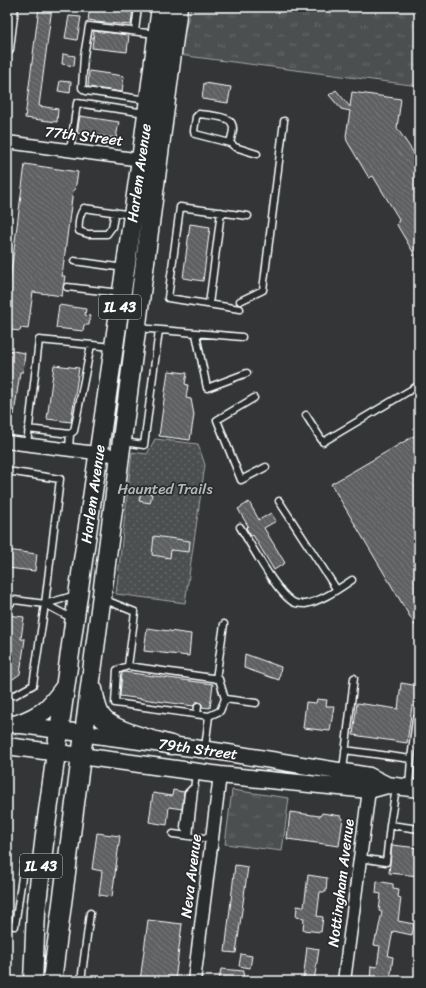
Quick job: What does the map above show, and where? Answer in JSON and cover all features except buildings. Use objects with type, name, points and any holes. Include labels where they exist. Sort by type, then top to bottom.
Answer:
[{"type":"main road","name":"Harlem Avenue","points":[[33,981],[38,892],[74,620],[133,215],[150,161],[148,107],[161,7]]},
{"type":"main road","name":"Harlem Avenue","points":[[52,981],[136,328],[150,161],[178,7]]},
{"type":"main road","points":[[91,682],[95,700],[101,715],[109,724],[171,745]]},
{"type":"main road","points":[[12,723],[35,718],[48,709],[65,686]]},
{"type":"main road","name":"79th Street","points":[[12,723],[205,750],[369,776],[402,787]]},
{"type":"main road","name":"79th Street","points":[[7,746],[82,756],[195,779],[220,775],[369,790],[402,787]]},
{"type":"street","points":[[7,49],[12,7]]},
{"type":"street","name":"77th Street","points":[[7,142],[150,161]]},
{"type":"street","points":[[7,442],[99,453],[121,449]]},
{"type":"street","name":"Neva Avenue","points":[[194,981],[220,775]]},
{"type":"street","name":"Nottingham Avenue","points":[[344,981],[369,790]]},
{"type":"lane","points":[[135,31],[138,7]]},
{"type":"lane","points":[[148,107],[86,91],[82,88],[84,56],[89,26],[158,34]]},
{"type":"lane","points":[[70,151],[77,104],[148,107]]},
{"type":"lane","points":[[230,143],[233,127],[232,122],[228,118],[199,114],[196,117],[195,134],[230,143],[234,147],[257,154]]},
{"type":"lane","points":[[240,301],[263,290],[284,121]]},
{"type":"lane","points":[[240,309],[168,298],[180,207],[248,216]]},
{"type":"lane","points":[[115,212],[112,228],[107,234],[88,234],[79,231],[78,224],[84,208],[115,212],[133,215]]},
{"type":"lane","points":[[209,304],[221,212]]},
{"type":"lane","points":[[74,261],[125,269]]},
{"type":"lane","points":[[67,287],[122,293]]},
{"type":"lane","points":[[136,328],[242,337]]},
{"type":"lane","points":[[121,449],[144,445],[158,330]]},
{"type":"lane","points":[[196,334],[207,388],[247,373]]},
{"type":"lane","points":[[27,444],[39,340],[114,347]]},
{"type":"lane","points":[[69,450],[70,434],[74,431],[91,345]]},
{"type":"lane","points":[[306,415],[324,442],[419,385]]},
{"type":"lane","points":[[254,398],[217,420],[241,480],[266,467]]},
{"type":"lane","points":[[28,429],[70,434]]},
{"type":"lane","points":[[7,471],[60,479],[45,604],[33,685],[15,695],[7,694]]},
{"type":"lane","points":[[279,501],[337,590]]},
{"type":"lane","points":[[240,527],[274,581],[286,596],[294,603],[304,604],[329,594],[352,580]]},
{"type":"lane","points":[[45,604],[78,595]]},
{"type":"lane","points":[[102,598],[135,612],[128,666]]},
{"type":"lane","points":[[7,608],[10,599],[45,604],[74,620]]},
{"type":"lane","points":[[216,679],[224,624]]},
{"type":"lane","points":[[128,666],[137,671],[185,678],[201,680],[219,679],[225,699],[220,711],[209,716],[115,703],[117,670],[128,666]]},
{"type":"lane","points":[[342,772],[354,678]]},
{"type":"lane","points":[[132,706],[133,698]]},
{"type":"lane","points":[[225,699],[256,703]]},
{"type":"lane","points":[[148,708],[149,700]]},
{"type":"lane","points":[[165,710],[166,702]]},
{"type":"lane","points":[[180,712],[182,704]]},
{"type":"lane","points":[[197,714],[198,706]]},
{"type":"lane","points":[[205,750],[209,716]]},
{"type":"lane","points":[[360,858],[386,862],[390,825],[411,759],[416,720]]},
{"type":"lane","points":[[345,750],[411,759]]},
{"type":"lane","points":[[189,836],[195,779]]},
{"type":"lane","points":[[390,825],[419,829]]},
{"type":"lane","points":[[173,834],[212,839]]},
{"type":"lane","points":[[7,925],[15,926],[24,863]]},
{"type":"lane","points":[[81,981],[90,913]]},
{"type":"green space","points":[[191,7],[419,7],[419,86],[179,55]]},
{"type":"green space","name":"Haunted Trails","points":[[155,439],[198,444],[205,465],[185,603],[116,594],[132,452],[147,454]]},
{"type":"green space","points":[[232,790],[289,798],[282,851],[225,844]]}]
